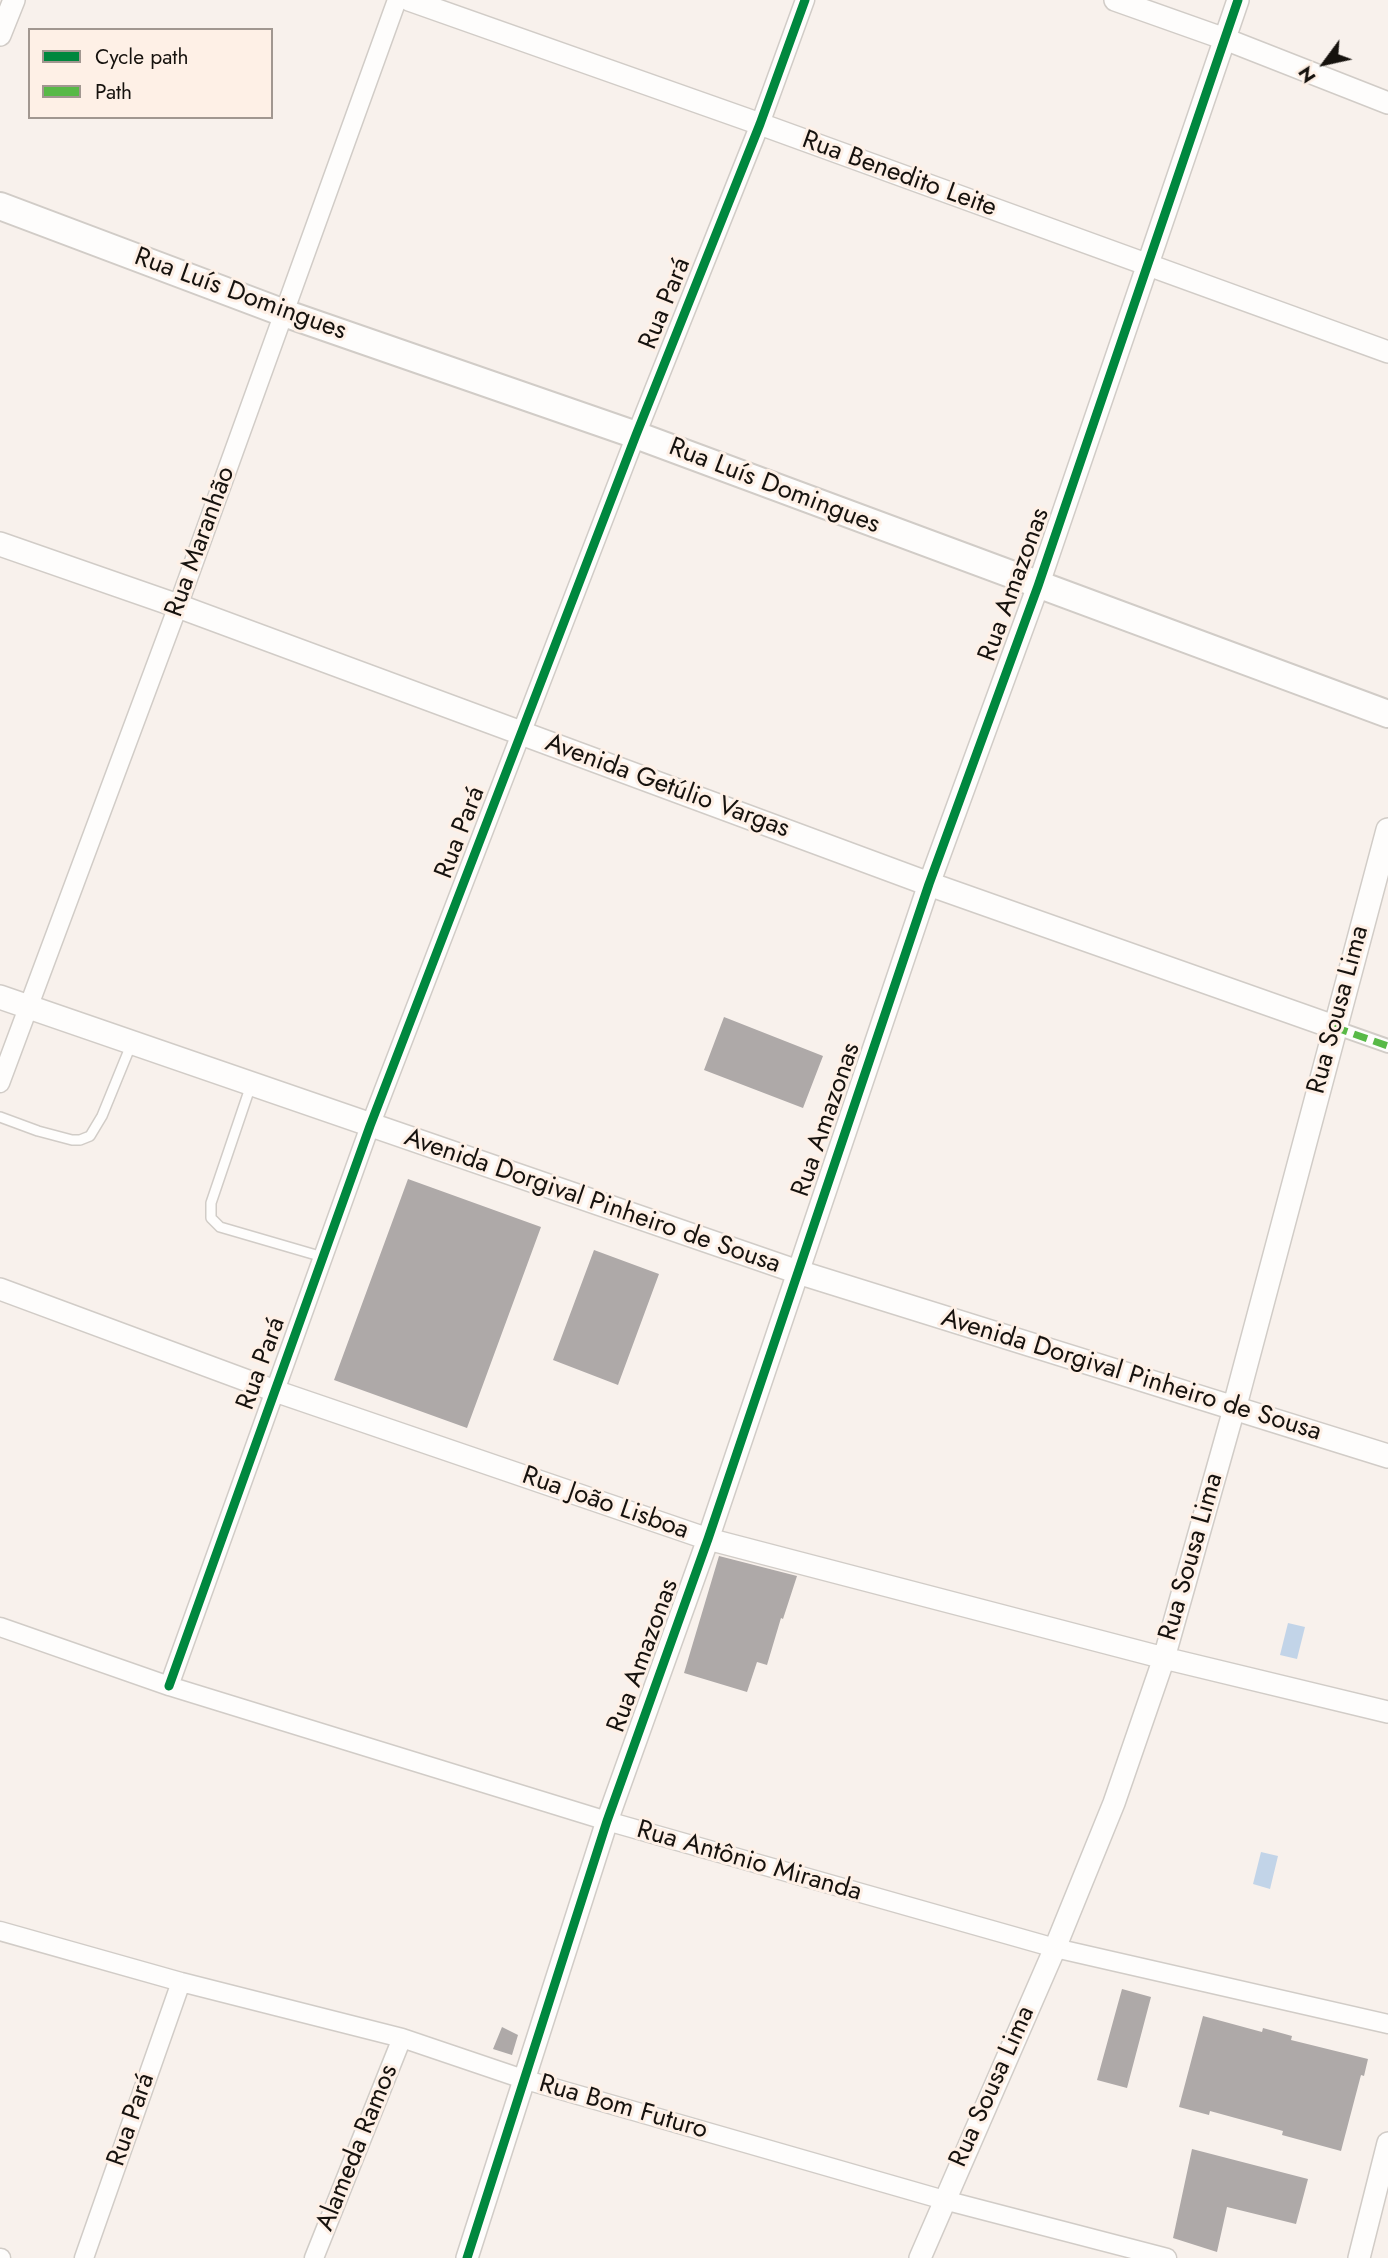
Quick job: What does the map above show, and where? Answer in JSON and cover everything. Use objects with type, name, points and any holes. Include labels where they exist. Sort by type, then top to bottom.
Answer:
[{"type":"main road","name":"Rua Luís Domingues","points":[[0,206],[284,313],[636,435],[1388,714]]},
{"type":"main road","name":"Avenida Getúlio Vargas","points":[[0,544],[178,606],[929,884],[1334,1027]]},
{"type":"main road","name":"Rua Sousa Lima","points":[[1234,1409],[1388,830]]},
{"type":"main road","name":"Avenida Dorgival Pinheiro de Sousa","points":[[0,997],[797,1272],[1388,1456]]},
{"type":"street","points":[[0,35],[14,0]]},
{"type":"street","name":"Rua Maranhão","points":[[0,1083],[178,606],[397,0]]},
{"type":"street","name":"Rua Benedito Leite","points":[[409,0],[1388,352]]},
{"type":"street","name":"Rua Pará","points":[[169,1686],[370,1126],[636,435],[760,124],[805,0]]},
{"type":"street","points":[[1115,0],[1225,39],[1388,103]]},
{"type":"street","name":"Rua Amazonas","points":[[467,2258],[607,1821],[708,1539],[929,884],[1038,586],[1238,0]]},
{"type":"street","points":[[1334,1027],[1388,1046]]},
{"type":"street","name":"Rua João Lisboa","points":[[0,1289],[275,1391],[708,1539],[1164,1658],[1388,1712]]},
{"type":"street","name":"Rua Sousa Lima","points":[[920,2258],[1055,1948],[1114,1803],[1164,1658],[1234,1409]]},
{"type":"street","name":"Rua Antônio Miranda","points":[[0,1627],[169,1686],[607,1821],[1055,1948],[1388,2024]]},
{"type":"street","name":"Rua Bom Futuro","points":[[0,1931],[181,1982],[402,2038],[526,2080],[944,2200],[1167,2258]]},
{"type":"street","name":"Rua Pará","points":[[84,2258],[181,1982]]},
{"type":"street","name":"Alameda Ramos","points":[[314,2258],[402,2038]]},
{"type":"street","points":[[1359,2258],[1388,2143]]},
{"type":"lane","points":[[0,1117],[72,1140],[90,1136],[102,1116],[132,1043]]},
{"type":"lane","points":[[251,1085],[209,1214],[213,1222],[220,1227],[323,1257]]},
{"type":"water","points":[[1288,1623],[1305,1627],[1297,1659],[1280,1655]]},
{"type":"water","points":[[1261,1852],[1278,1856],[1270,1889],[1253,1884]]},
{"type":"building","points":[[724,1017],[823,1056],[803,1108],[704,1070]]},
{"type":"building","points":[[408,1179],[541,1227],[467,1428],[334,1380]]},
{"type":"building","points":[[594,1250],[659,1274],[618,1385],[553,1360]]},
{"type":"building","points":[[719,1556],[797,1576],[767,1665],[757,1662],[747,1692],[684,1673]]},
{"type":"building","points":[[1122,1989],[1151,1997],[1127,2088],[1097,2080]]},
{"type":"building","points":[[1203,2016],[1262,2032],[1263,2028],[1292,2036],[1291,2040],[1368,2059],[1364,2076],[1361,2075],[1341,2151],[1282,2135],[1283,2131],[1210,2111],[1209,2115],[1179,2107]]},
{"type":"building","points":[[502,2027],[518,2035],[512,2055],[493,2049]]},
{"type":"building","points":[[1192,2149],[1308,2179],[1296,2224],[1227,2207],[1217,2252],[1173,2238]]},
{"type":"marked path","points":[[1334,1027],[1388,1046]]},
{"type":"cycle path","points":[[169,1686],[370,1126],[636,435],[760,124],[805,0]]},
{"type":"cycle path","points":[[467,2258],[607,1821],[708,1539],[929,884],[1038,586],[1238,0]]}]
